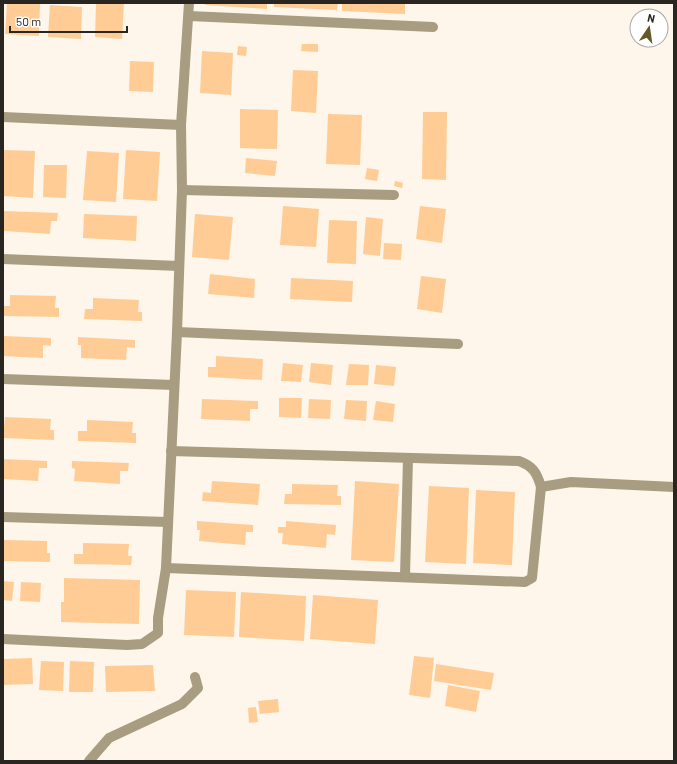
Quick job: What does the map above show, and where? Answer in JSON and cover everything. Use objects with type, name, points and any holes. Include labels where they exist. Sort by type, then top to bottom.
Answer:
[{"type":"street","points":[[3,639],[142,644],[158,634],[158,618],[166,568],[182,190],[181,126],[190,3]]},
{"type":"street","points":[[189,16],[433,27]]},
{"type":"street","points":[[3,117],[181,126]]},
{"type":"street","points":[[182,190],[394,195]]},
{"type":"street","points":[[3,259],[179,266]]},
{"type":"street","points":[[177,332],[458,344]]},
{"type":"street","points":[[3,379],[174,385]]},
{"type":"street","points":[[166,568],[524,582],[532,578],[541,487],[537,473],[530,465],[518,461],[171,451]]},
{"type":"street","points":[[405,577],[408,458]]},
{"type":"street","points":[[541,487],[571,482],[674,487]]},
{"type":"street","points":[[3,517],[168,522]]},
{"type":"street","points":[[89,761],[109,738],[182,704],[198,688],[195,677]]},
{"type":"building","points":[[7,3],[40,3],[39,36],[5,34]]},
{"type":"building","points":[[96,3],[124,3],[122,39],[95,37]]},
{"type":"building","points":[[205,3],[267,3],[267,9],[205,5]]},
{"type":"building","points":[[274,3],[338,3],[337,10],[274,7]]},
{"type":"building","points":[[342,3],[405,3],[405,14],[342,11]]},
{"type":"building","points":[[50,5],[82,7],[81,39],[48,37]]},
{"type":"building","points":[[302,44],[318,44],[318,52],[301,51]]},
{"type":"building","points":[[238,46],[247,47],[246,56],[237,55]]},
{"type":"building","points":[[202,51],[233,53],[231,95],[200,93]]},
{"type":"building","points":[[130,61],[154,62],[153,92],[129,91]]},
{"type":"building","points":[[293,70],[318,71],[316,113],[291,111]]},
{"type":"building","points":[[240,109],[278,110],[277,149],[240,148]]},
{"type":"building","points":[[423,112],[447,112],[446,180],[422,179]]},
{"type":"building","points":[[328,114],[362,115],[360,165],[326,164]]},
{"type":"building","points":[[3,150],[35,151],[33,198],[3,196]]},
{"type":"building","points":[[126,150],[160,152],[157,201],[123,199]]},
{"type":"building","points":[[87,151],[119,153],[116,202],[83,200]]},
{"type":"building","points":[[246,158],[277,161],[275,176],[245,173]]},
{"type":"building","points":[[44,165],[67,165],[66,198],[43,197]]},
{"type":"building","points":[[367,168],[379,170],[377,181],[365,179]]},
{"type":"building","points":[[395,181],[403,183],[402,188],[394,186]]},
{"type":"building","points":[[283,206],[319,209],[316,247],[280,245]]},
{"type":"building","points":[[420,206],[446,209],[442,243],[416,239]]},
{"type":"building","points":[[3,211],[58,213],[57,221],[51,221],[50,234],[4,231]]},
{"type":"building","points":[[84,214],[137,216],[136,241],[83,238]]},
{"type":"building","points":[[195,214],[233,217],[229,260],[192,257]]},
{"type":"building","points":[[366,217],[383,219],[380,256],[363,254]]},
{"type":"building","points":[[329,220],[357,221],[356,264],[327,263]]},
{"type":"building","points":[[384,243],[402,244],[401,260],[383,259]]},
{"type":"building","points":[[210,274],[255,279],[254,298],[208,294]]},
{"type":"building","points":[[421,276],[446,279],[442,313],[417,309]]},
{"type":"building","points":[[291,278],[353,281],[352,302],[290,299]]},
{"type":"building","points":[[10,295],[56,296],[55,308],[59,308],[59,317],[3,316],[3,306],[10,306]]},
{"type":"building","points":[[93,298],[139,300],[138,312],[142,312],[142,321],[84,319],[85,309],[93,309]]},
{"type":"building","points":[[3,336],[51,338],[51,346],[43,345],[43,358],[3,356]]},
{"type":"building","points":[[78,337],[135,340],[135,348],[127,347],[126,360],[81,358],[81,345],[78,345]]},
{"type":"building","points":[[216,356],[263,359],[262,380],[208,377],[208,367],[216,367]]},
{"type":"building","points":[[283,363],[303,365],[301,382],[281,381]]},
{"type":"building","points":[[311,363],[333,365],[331,385],[309,382]]},
{"type":"building","points":[[349,364],[369,365],[368,385],[346,385]]},
{"type":"building","points":[[376,365],[396,367],[394,386],[374,384]]},
{"type":"building","points":[[279,398],[302,398],[301,418],[279,417]]},
{"type":"building","points":[[202,399],[258,401],[258,409],[250,409],[250,421],[201,419]]},
{"type":"building","points":[[309,399],[331,400],[330,419],[308,418]]},
{"type":"building","points":[[346,400],[367,401],[366,421],[344,419]]},
{"type":"building","points":[[376,401],[395,404],[393,422],[373,420]]},
{"type":"building","points":[[5,417],[51,419],[50,430],[54,430],[54,440],[3,438]]},
{"type":"building","points":[[87,420],[133,422],[132,433],[136,433],[136,443],[78,441],[78,431],[87,431]]},
{"type":"building","points":[[3,459],[47,461],[47,468],[39,468],[38,481],[3,479]]},
{"type":"building","points":[[72,461],[129,463],[128,471],[120,471],[120,484],[74,481],[75,469],[72,468]]},
{"type":"building","points":[[212,481],[260,484],[258,505],[202,501],[203,492],[211,493]]},
{"type":"building","points":[[355,481],[399,484],[394,562],[351,560]]},
{"type":"building","points":[[292,484],[338,485],[337,496],[341,496],[341,505],[284,504],[285,494],[292,494]]},
{"type":"building","points":[[429,486],[469,488],[466,564],[425,562]]},
{"type":"building","points":[[476,490],[515,492],[512,565],[473,563]]},
{"type":"building","points":[[197,521],[253,525],[253,532],[246,532],[245,545],[199,541],[200,530],[197,530]]},
{"type":"building","points":[[286,521],[336,525],[335,535],[327,534],[326,548],[282,544],[283,533],[278,533],[278,527],[286,527]]},
{"type":"building","points":[[3,540],[47,541],[47,553],[50,553],[50,562],[3,561]]},
{"type":"building","points":[[83,543],[129,544],[128,556],[132,556],[131,565],[74,564],[74,554],[83,554]]},
{"type":"building","points":[[64,578],[140,580],[139,624],[61,622],[61,602],[64,602]]},
{"type":"building","points":[[3,581],[14,582],[12,601],[3,600]]},
{"type":"building","points":[[21,582],[41,583],[40,602],[20,601]]},
{"type":"building","points":[[186,590],[236,592],[234,637],[184,635]]},
{"type":"building","points":[[241,592],[306,596],[304,641],[239,637]]},
{"type":"building","points":[[313,595],[378,600],[375,644],[310,639]]},
{"type":"building","points":[[414,656],[434,658],[430,698],[409,695]]},
{"type":"building","points":[[32,658],[33,684],[3,685],[3,659]]},
{"type":"building","points":[[41,661],[64,662],[63,691],[39,690]]},
{"type":"building","points":[[70,661],[94,662],[93,692],[69,692]]},
{"type":"building","points":[[436,664],[494,673],[491,690],[434,681]]},
{"type":"building","points":[[153,665],[155,691],[106,692],[105,666]]},
{"type":"building","points":[[448,685],[480,691],[476,712],[445,706]]},
{"type":"building","points":[[278,699],[279,712],[260,714],[258,701]]},
{"type":"building","points":[[256,707],[258,722],[249,723],[248,708]]}]
